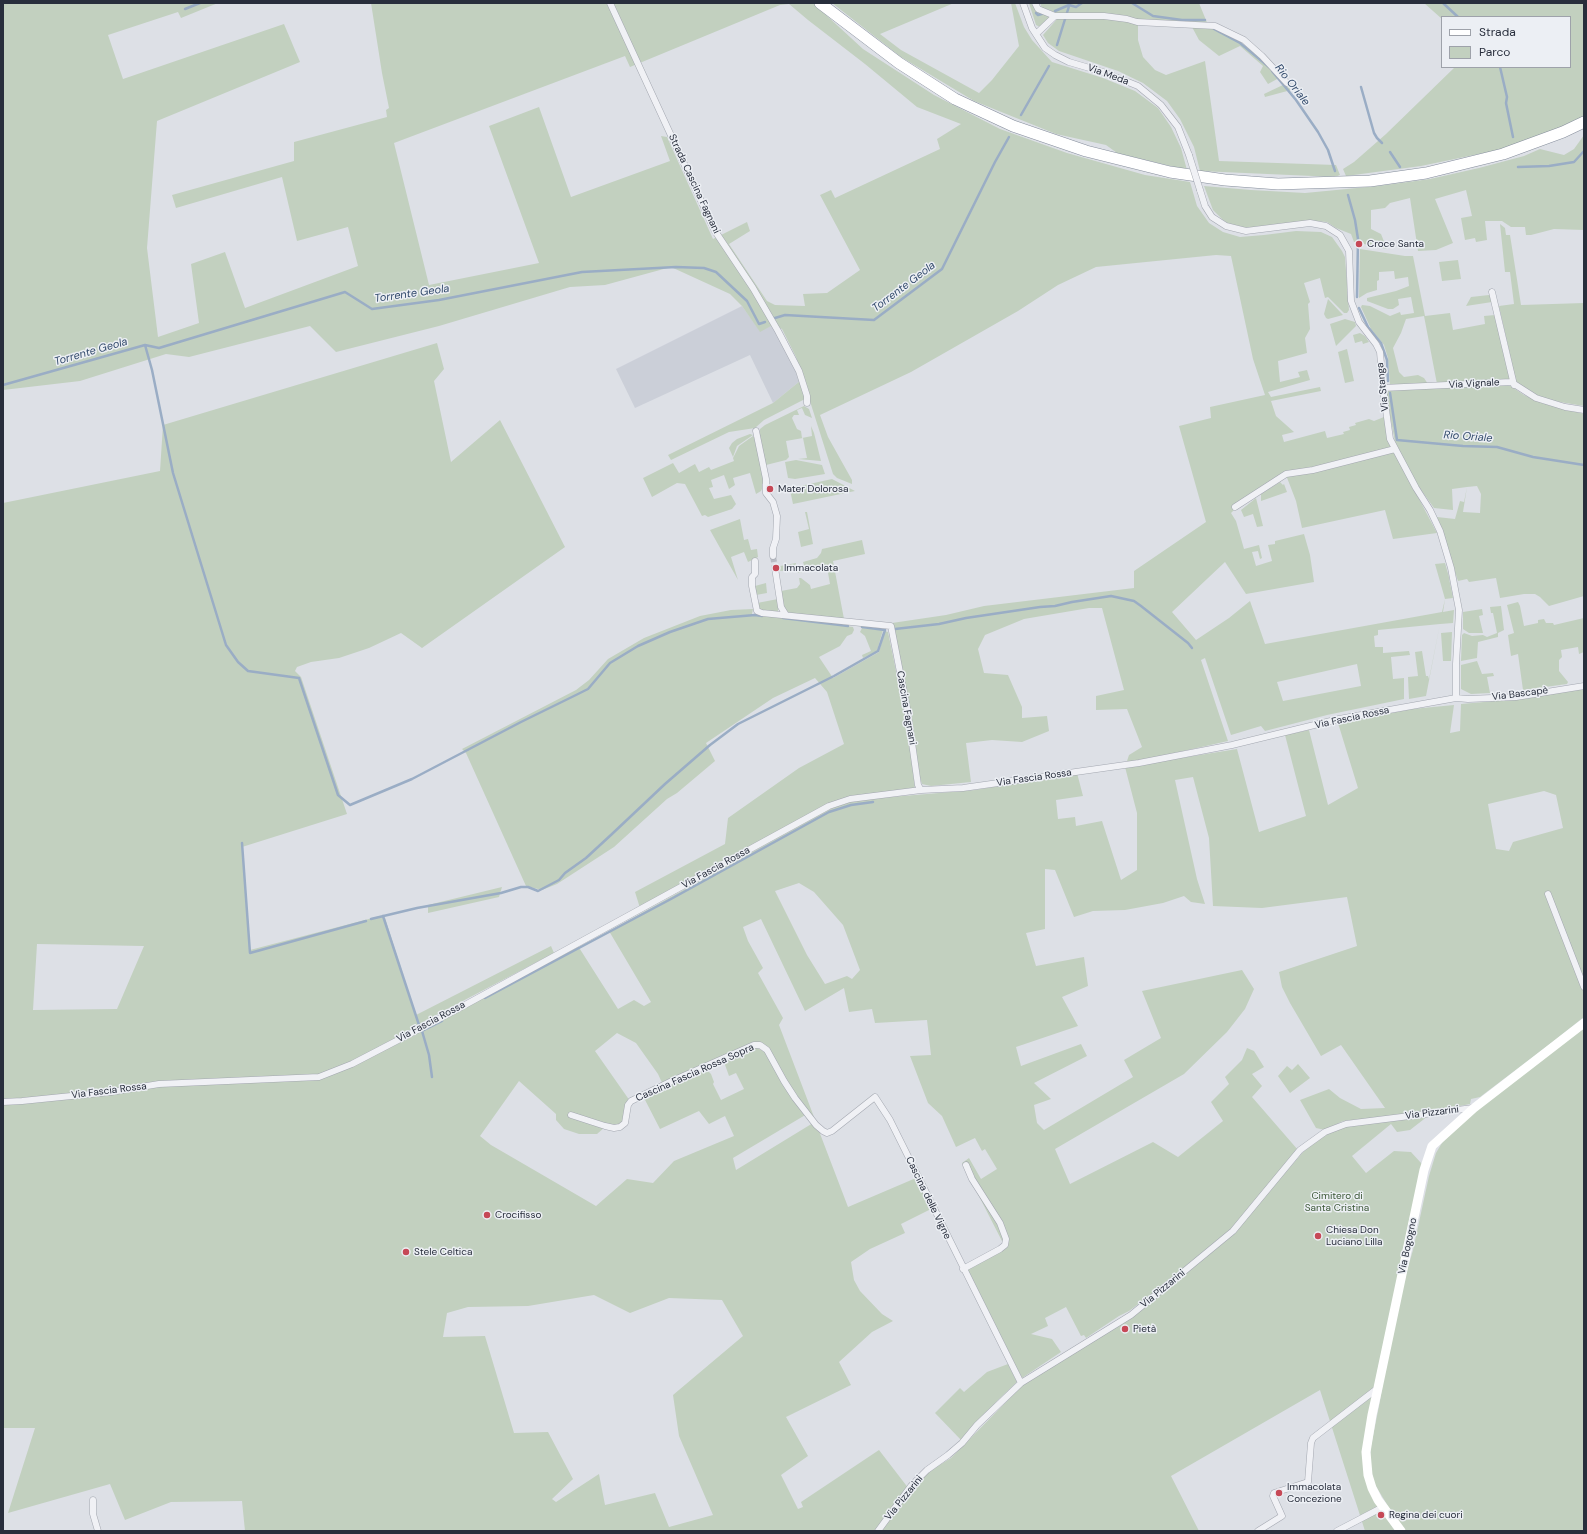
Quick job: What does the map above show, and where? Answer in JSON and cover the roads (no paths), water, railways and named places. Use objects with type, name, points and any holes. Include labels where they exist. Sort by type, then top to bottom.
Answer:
[{"type":"highway","points":[[820,3],[899,63],[955,99],[1013,126],[1086,151],[1170,172],[1225,180],[1278,184],[1370,181],[1426,173],[1504,154],[1563,132],[1584,122]]},
{"type":"main road","name":"Via Bogogno","points":[[1401,1531],[1383,1507],[1372,1488],[1368,1475],[1366,1452],[1372,1415],[1424,1170],[1432,1146],[1474,1108],[1584,1023]]},
{"type":"street","name":"Strada Cascina Fagnani","points":[[610,3],[715,231],[753,288],[778,331],[799,371],[807,396],[807,402]]},
{"type":"street","name":"Via Meda","points":[[1023,3],[1036,34],[1045,48],[1069,62],[1103,72],[1138,86],[1161,105],[1178,127],[1200,190]]},
{"type":"street","points":[[1035,3],[1038,9],[1059,16],[1104,16],[1137,22],[1215,26],[1244,40],[1262,56],[1287,83]]},
{"type":"street","points":[[1036,34],[1059,16]]},
{"type":"street","name":"Via Stanga","points":[[1200,190],[1205,206],[1212,217],[1226,226],[1246,231],[1310,223],[1326,226],[1340,235],[1349,251],[1351,301],[1359,322],[1376,344],[1380,352],[1390,439],[1440,531],[1451,568],[1459,610],[1456,698]]},
{"type":"street","points":[[1492,292],[1514,385]]},
{"type":"street","name":"Via Vignale","points":[[1383,388],[1510,382],[1536,398],[1565,407],[1584,410]]},
{"type":"street","points":[[756,431],[766,479],[766,493],[773,502],[777,516],[774,556]]},
{"type":"street","points":[[1235,507],[1286,474],[1313,470],[1395,449]]},
{"type":"street","points":[[755,562],[755,574],[752,577],[752,586],[757,611],[762,613],[786,615]]},
{"type":"street","points":[[775,568],[781,607],[786,615]]},
{"type":"street","name":"Cascina Fagnani","points":[[786,615],[891,626],[907,708],[918,785],[921,790]]},
{"type":"street","name":"Via Bascapè","points":[[1456,698],[1516,697],[1584,686]]},
{"type":"street","name":"Via Fascia Rossa","points":[[3,1102],[110,1092],[159,1084],[319,1077],[352,1064],[454,1010],[829,806],[850,800],[921,790],[963,788],[1139,763],[1232,745],[1339,719],[1456,698]]},
{"type":"street","points":[[1548,894],[1584,987]]},
{"type":"street","name":"Cascina Fascia Rossa Sopra","points":[[571,1115],[605,1126],[614,1128],[620,1127],[625,1123],[628,1105],[631,1101],[747,1048],[760,1045],[767,1050],[784,1081],[805,1110]]},
{"type":"street","name":"Cascina delle Vigne","points":[[805,1110],[816,1125],[827,1133],[832,1132],[875,1097],[890,1120],[1021,1383]]},
{"type":"street","name":"Via Pizzarini","points":[[878,1531],[911,1486],[927,1470],[962,1443],[977,1425],[1021,1383],[1131,1315],[1230,1234],[1300,1150],[1325,1132],[1346,1124],[1474,1108]]},
{"type":"street","points":[[963,1269],[1000,1249],[1005,1245],[1006,1239],[1000,1223],[972,1179],[966,1165]]},
{"type":"street","points":[[1258,1531],[1282,1515],[1273,1494],[1308,1482],[1311,1440],[1378,1388]]},
{"type":"street","points":[[93,1500],[93,1514],[98,1531]]},
{"type":"street","points":[[1337,1531],[1383,1507]]},
{"type":"waterway","points":[[185,9],[200,3]]},
{"type":"waterway","name":"Torrente Geola","points":[[1057,45],[1070,3]]},
{"type":"waterway","name":"Rio Oriale","points":[[1055,11],[1069,5],[1076,7],[1082,3]]},
{"type":"waterway","name":"Rio Oriale","points":[[1132,3],[1153,16],[1182,20],[1205,20]]},
{"type":"waterway","name":"Torrente Geola","points":[[1443,3],[1457,16]]},
{"type":"waterway","points":[[1036,13],[1038,15],[1045,13]]},
{"type":"waterway","name":"Rio Oriale","points":[[1214,29],[1240,43],[1269,67]]},
{"type":"waterway","name":"Torrente Geola","points":[[1021,115],[1049,66]]},
{"type":"waterway","name":"Torrente Geola","points":[[1500,68],[1507,97],[1506,103],[1513,137]]},
{"type":"waterway","name":"Rio Oriale","points":[[1272,71],[1296,100],[1318,132],[1328,150],[1335,171]]},
{"type":"waterway","points":[[1361,87],[1374,133],[1382,143]]},
{"type":"waterway","name":"Torrente Geola","points":[[775,318],[785,315],[874,320],[942,269],[1009,137]]},
{"type":"waterway","name":"Torrente Geola","points":[[1518,167],[1549,166],[1574,162],[1584,151]]},
{"type":"waterway","points":[[1390,152],[1400,167]]},
{"type":"waterway","name":"Rio Oriale","points":[[1348,195],[1355,220],[1358,239],[1357,297]]},
{"type":"waterway","name":"Torrente Geola","points":[[3,385],[145,345],[159,348],[345,292],[372,309],[439,300],[582,272],[676,267],[704,268],[716,272],[747,301],[759,324],[765,322]]},
{"type":"waterway","name":"Rio Oriale","points":[[1359,308],[1368,327],[1381,343],[1387,360],[1388,381]]},
{"type":"waterway","points":[[145,345],[152,370],[173,473],[226,645],[238,662],[248,671],[299,678],[338,795],[350,805],[412,779],[588,689],[610,663],[638,646],[670,632],[708,619],[755,615],[762,616]]},
{"type":"waterway","name":"Rio Oriale","points":[[1390,393],[1397,440],[1463,446],[1497,447],[1533,457],[1584,465]]},
{"type":"waterway","points":[[895,629],[939,624],[966,618],[1055,606],[1111,596],[1134,601],[1188,643],[1192,648]]},
{"type":"waterway","points":[[783,618],[848,626]]},
{"type":"waterway","points":[[371,919],[417,908],[501,893],[521,887],[528,887],[538,891],[559,880],[565,873],[586,858],[665,784],[710,745],[738,724],[834,676],[878,651],[885,630],[862,627]]},
{"type":"waterway","points":[[485,998],[671,899],[829,812],[851,805],[873,802]]},
{"type":"waterway","points":[[242,843],[250,953],[366,921]]},
{"type":"waterway","points":[[383,916],[419,1025]]},
{"type":"waterway","points":[[432,1077],[429,1055],[422,1031],[442,1021]]},
{"type":"tunnel","points":[[773,556],[775,568]]},
{"type":"place","name":"Croce Santa","points":[[1359,244]]},
{"type":"place","name":"Mater Dolorosa","points":[[770,489]]},
{"type":"place","name":"Immacolata","points":[[776,568]]},
{"type":"place","name":"Crocifisso","points":[[487,1215]]},
{"type":"place","name":"Chiesa Don Luciano Lilla","points":[[1318,1236]]},
{"type":"place","name":"Stele Celtica","points":[[406,1252]]},
{"type":"place","name":"Pietà","points":[[1125,1329]]},
{"type":"place","name":"Immacolata Concezione","points":[[1279,1493]]},
{"type":"place","name":"Regina dei cuori","points":[[1381,1515]]},
{"type":"park label","name":"Cimitero di Santa Cristina","points":[[1337,1202]]}]
